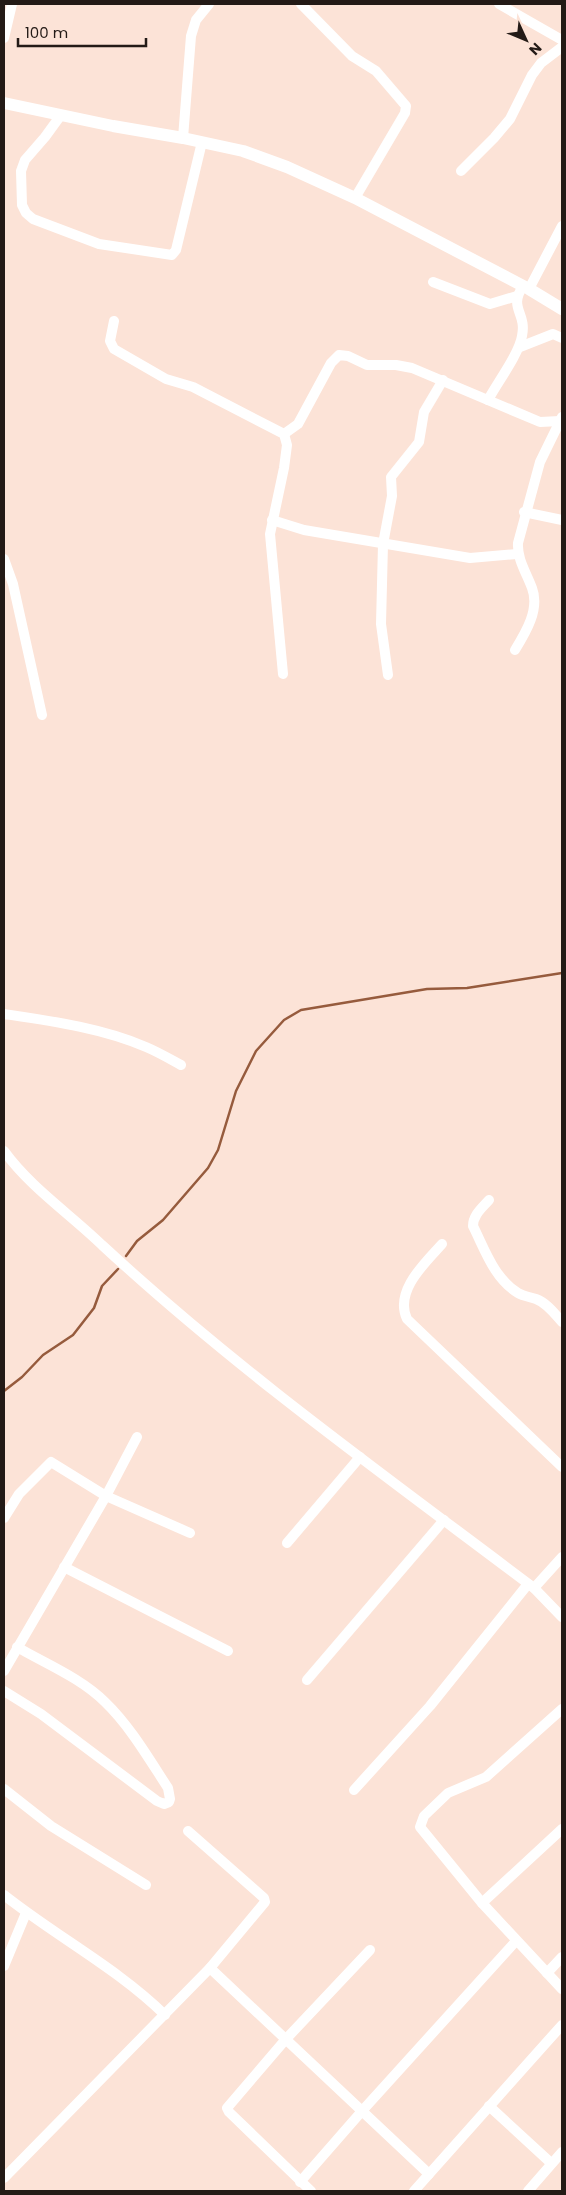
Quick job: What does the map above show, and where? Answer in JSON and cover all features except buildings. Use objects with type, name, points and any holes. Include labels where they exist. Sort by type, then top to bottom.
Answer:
[{"type":"street","points":[[4,38],[12,4]]},
{"type":"street","points":[[182,138],[191,36],[196,20],[209,4]]},
{"type":"street","points":[[301,4],[352,56],[376,71],[406,106],[405,112],[355,198]]},
{"type":"street","points":[[499,4],[562,40]]},
{"type":"street","points":[[461,171],[510,119],[532,74],[541,62],[562,47]]},
{"type":"street","points":[[4,103],[243,151],[278,164],[355,198],[523,290],[562,309]]},
{"type":"street","points":[[61,115],[24,160],[21,171],[22,205],[26,213],[34,219],[100,244],[172,255],[176,250],[202,142]]},
{"type":"street","points":[[488,400],[520,347],[523,320],[517,308],[523,290],[562,226]]},
{"type":"street","points":[[433,282],[490,304],[523,290]]},
{"type":"street","points":[[114,321],[110,342],[114,349],[166,380],[193,387],[284,434],[287,445],[284,468],[270,534],[284,674]]},
{"type":"street","points":[[520,347],[553,334],[562,338]]},
{"type":"street","points":[[284,434],[298,424],[331,363],[339,355],[348,356],[367,365],[396,365],[412,368],[540,422],[561,418]]},
{"type":"street","points":[[388,675],[381,624],[383,544],[392,496],[391,477],[419,442],[424,412],[443,380]]},
{"type":"street","points":[[515,650],[528,629],[533,608],[533,590],[518,554],[518,543],[524,512],[540,462],[561,418]]},
{"type":"street","points":[[524,512],[562,520]]},
{"type":"street","points":[[272,520],[304,530],[470,558],[518,554]]},
{"type":"street","points":[[4,559],[13,584],[42,715]]},
{"type":"street","points":[[4,602],[15,599]]},
{"type":"street","points":[[4,1014],[47,1020],[117,1036],[147,1047],[181,1065]]},
{"type":"street","points":[[4,1151],[25,1176],[159,1298],[360,1457],[531,1586],[562,1617]]},
{"type":"street","points":[[489,1200],[473,1220],[473,1226],[494,1270],[514,1290],[546,1305],[562,1322]]},
{"type":"street","points":[[442,1244],[418,1272],[409,1286],[403,1311],[407,1319],[562,1467]]},
{"type":"street","points":[[4,1670],[106,1496],[137,1437]]},
{"type":"street","points":[[287,1543],[360,1457]]},
{"type":"street","points":[[4,1518],[19,1494],[51,1462],[106,1496],[190,1533]]},
{"type":"street","points":[[307,1680],[444,1520]]},
{"type":"street","points":[[354,1790],[430,1706],[531,1586],[562,1557]]},
{"type":"street","points":[[64,1567],[228,1651]]},
{"type":"street","points":[[4,1691],[41,1714],[157,1801],[164,1804],[169,1802],[168,1788],[124,1724],[104,1701],[80,1683],[17,1648]]},
{"type":"street","points":[[562,1709],[486,1777],[448,1793],[433,1806],[421,1822],[420,1827],[482,1903],[562,1989]]},
{"type":"street","points":[[4,1789],[51,1826],[146,1885]]},
{"type":"street","points":[[482,1903],[562,1829]]},
{"type":"street","points":[[4,2178],[210,1968],[265,1900],[188,1831]]},
{"type":"street","points":[[4,1895],[26,1913],[122,1977],[165,2015]]},
{"type":"street","points":[[4,1966],[26,1913]]},
{"type":"street","points":[[300,2182],[516,1941]]},
{"type":"street","points":[[311,2191],[227,2110],[228,2106],[286,2039],[370,1950]]},
{"type":"street","points":[[547,1973],[562,1957]]},
{"type":"street","points":[[210,1968],[429,2174]]},
{"type":"street","points":[[414,2191],[562,2026]]},
{"type":"street","points":[[489,2106],[551,2163]]},
{"type":"street","points":[[528,2191],[562,2152]]},
{"type":"waterway","points":[[126,1256],[137,1241],[163,1220],[208,1168],[218,1150],[236,1091],[256,1051],[284,1020],[301,1010],[427,989],[467,988],[562,973]]},
{"type":"waterway","points":[[4,1391],[22,1377],[43,1355],[73,1335],[94,1308],[102,1286],[118,1269]]}]
